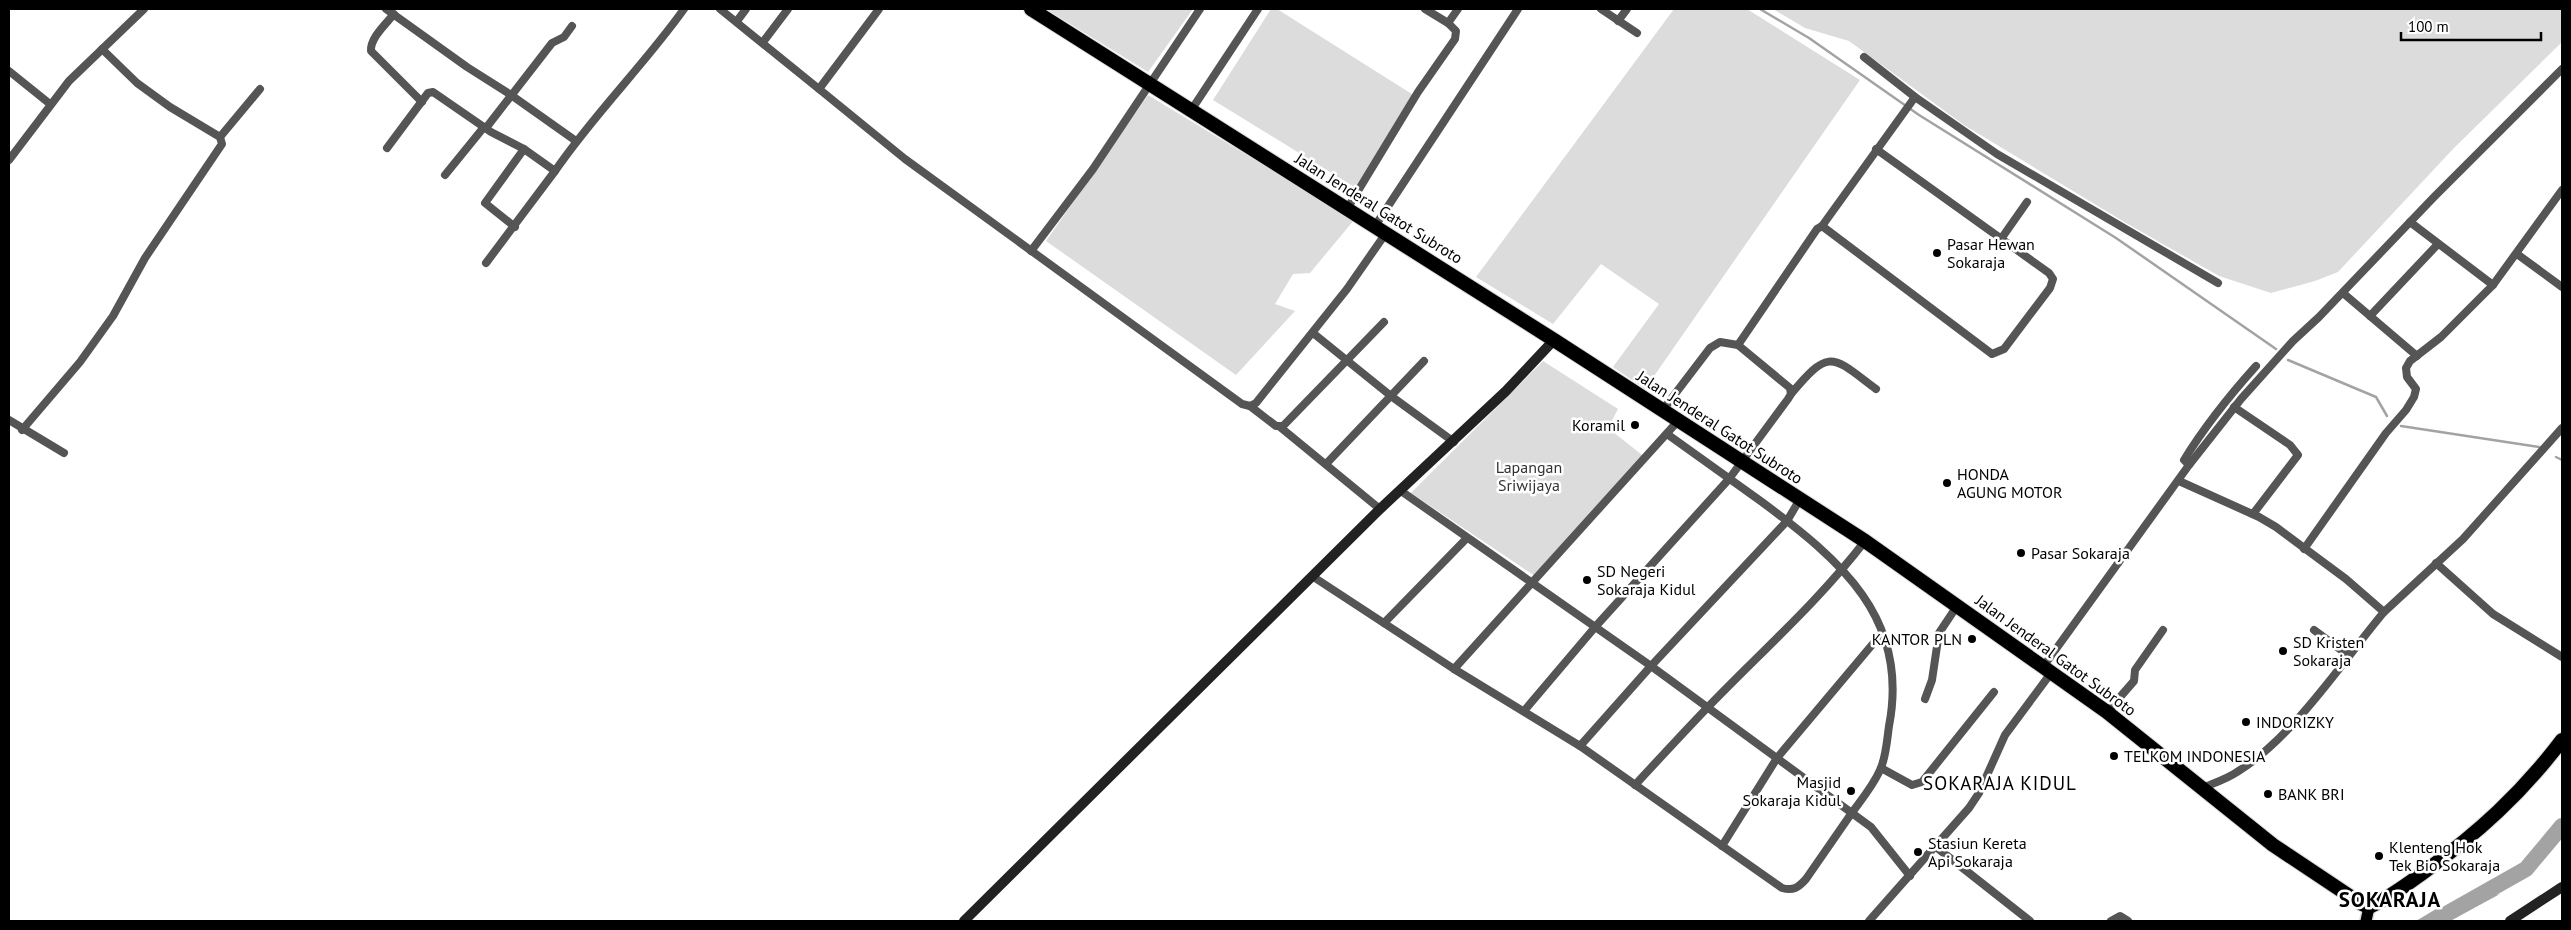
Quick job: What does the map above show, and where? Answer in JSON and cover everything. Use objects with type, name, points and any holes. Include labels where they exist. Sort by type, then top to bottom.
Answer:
[{"type":"highway","name":"Jalan Jenderal Gatot Subroto","points":[[1031,9],[1192,109],[1554,340],[1865,542],[2108,712],[2273,845],[2368,913]]},
{"type":"highway","points":[[2368,913],[2441,859],[2507,804],[2527,784],[2562,740]]},
{"type":"street","points":[[9,160],[69,81],[144,9]]},
{"type":"street","points":[[386,9],[576,141]]},
{"type":"street","points":[[486,263],[515,227],[576,141],[656,48],[684,9]]},
{"type":"street","points":[[720,9],[906,159],[1242,404],[1250,406],[1280,427],[1380,509]]},
{"type":"street","points":[[737,21],[746,9]]},
{"type":"street","points":[[763,42],[788,9]]},
{"type":"street","points":[[819,89],[879,9]]},
{"type":"street","points":[[1031,251],[1093,169],[1200,9]]},
{"type":"street","points":[[1192,109],[1258,9]]},
{"type":"street","points":[[1347,209],[1418,92],[1455,39],[1456,31],[1448,23],[1425,9]]},
{"type":"street","points":[[1448,23],[1458,9]]},
{"type":"street","points":[[1250,406],[1256,403],[1313,333],[1380,230],[1518,9]]},
{"type":"street","points":[[1601,9],[1637,33]]},
{"type":"street","points":[[1618,21],[1627,9]]},
{"type":"street","points":[[394,14],[375,38],[371,45],[371,51],[422,102]]},
{"type":"street","points":[[444,175],[512,95],[552,43],[560,40],[572,26]]},
{"type":"street","points":[[22,430],[80,362],[113,316],[145,258],[222,144],[220,137],[170,107],[137,83],[102,49]]},
{"type":"street","points":[[1864,57],[1913,100],[1997,154],[2218,282]]},
{"type":"street","points":[[1869,921],[1936,847],[1979,793],[2005,735],[2047,670],[2189,465],[2234,407],[2293,341],[2343,293],[2410,222],[2562,69]]},
{"type":"street","points":[[9,71],[50,104]]},
{"type":"street","points":[[220,137],[260,88]]},
{"type":"street","points":[[387,148],[428,93],[433,92],[485,128],[524,149],[555,171]]},
{"type":"street","points":[[1738,346],[1817,229],[1822,226],[1913,100]]},
{"type":"street","points":[[515,227],[485,204],[524,149]]},
{"type":"street","points":[[1822,226],[1992,354],[1999,353],[2004,349],[2050,288],[2053,279],[2049,274],[1876,149]]},
{"type":"street","points":[[2304,549],[2386,433],[2414,397],[2416,389],[2407,377],[2406,368],[2471,309],[2493,285],[2562,190]]},
{"type":"street","points":[[2001,239],[2027,202]]},
{"type":"street","points":[[2410,222],[2493,285]]},
{"type":"street","points":[[2370,316],[2438,244]]},
{"type":"street","points":[[2517,254],[2562,287]]},
{"type":"street","points":[[2343,293],[2417,356]]},
{"type":"street","points":[[1280,427],[1384,322]]},
{"type":"street","points":[[1313,333],[1390,396],[1454,442]]},
{"type":"street","points":[[964,921],[1380,509],[1506,392],[1554,340]]},
{"type":"street","points":[[1662,411],[1716,343],[1726,342],[1738,346],[1790,388],[1791,394]]},
{"type":"street","points":[[1326,464],[1424,360]]},
{"type":"street","points":[[1524,711],[1596,626],[1729,478],[1809,372],[1828,360],[1839,361],[1876,390]]},
{"type":"street","points":[[2189,465],[2184,460],[2200,435],[2213,416],[2256,366]]},
{"type":"street","points":[[2234,407],[2290,445],[2298,455],[2253,514]]},
{"type":"street","points":[[9,420],[22,430],[64,453]]},
{"type":"street","points":[[1454,669],[1678,421]]},
{"type":"street","points":[[2202,788],[2237,773],[2271,746],[2318,693],[2384,612],[2463,539],[2562,428]]},
{"type":"street","points":[[1312,576],[1454,669],[1580,746],[1782,888],[1791,890],[1799,887],[1881,768],[1891,716],[1893,688],[1889,655],[1882,633],[1866,599],[1843,569],[1815,542],[1667,434]]},
{"type":"street","points":[[2179,481],[2253,514],[2276,527],[2346,579],[2384,612]]},
{"type":"street","points":[[1401,491],[1596,626],[1852,812],[1871,827],[1910,876]]},
{"type":"street","points":[[1580,746],[1651,666],[1787,521],[1800,499]]},
{"type":"street","points":[[1384,623],[1467,538]]},
{"type":"street","points":[[1635,785],[1708,707],[1801,614],[1865,542]]},
{"type":"street","points":[[2436,563],[2493,614],[2562,658]]},
{"type":"street","points":[[1925,699],[1933,675],[1939,633],[1957,606]]},
{"type":"street","points":[[2108,712],[2134,681],[2135,670],[2163,630]]},
{"type":"street","points":[[2314,630],[2348,655]]},
{"type":"street","points":[[1722,846],[1777,758],[1882,633]]},
{"type":"street","points":[[1881,768],[1912,785],[1922,782],[1994,692]]},
{"type":"street","points":[[1936,847],[2030,921]]},
{"type":"street","points":[[2510,921],[2562,887]]},
{"type":"street","points":[[2359,921],[2368,913]]},
{"type":"street","points":[[2110,921],[2120,916],[2128,921]]},
{"type":"green space","points":[[1046,9],[1193,9],[1148,72]]},
{"type":"green space","points":[[1271,9],[1277,9],[1415,96],[1356,188],[1213,100]]},
{"type":"green space","points":[[1674,9],[1747,9],[1860,80],[1645,389],[1613,367],[1659,304],[1601,264],[1553,324],[1476,277]]},
{"type":"green space","points":[[1773,9],[2562,9],[2562,42],[2453,149],[2338,272],[2315,281],[2271,293],[2219,276],[2126,223],[1964,125],[1849,41],[1805,28]]},
{"type":"green space","points":[[1148,95],[1354,220],[1310,273],[1293,274],[1275,304],[1295,311],[1236,375],[1046,241]]},
{"type":"green space","name":"Lapangan Sriwijaya","points":[[1543,361],[1618,409],[1608,428],[1646,458],[1535,576],[1411,493]]},
{"type":"shaded area","points":[[2500,894],[2450,921],[2416,921],[2436,909]]},
{"type":"waterway","points":[[1760,9],[1809,38],[1919,115],[2116,238],[2276,349]]},
{"type":"waterway","points":[[2288,360],[2376,397],[2387,416]]},
{"type":"waterway","points":[[2401,426],[2539,447]]},
{"type":"waterway","points":[[2556,457],[2562,460]]},
{"type":"waterway","points":[[2434,921],[2526,869],[2562,826]]},
{"type":"place","name":"Pasar Hewan Sokaraja","points":[[1937,253]]},
{"type":"place","name":"Koramil","points":[[1635,425]]},
{"type":"place","name":"HONDA AGUNG MOTOR","points":[[1947,483]]},
{"type":"place","name":"Pasar Sokaraja","points":[[2021,553]]},
{"type":"place","name":"SD Negeri Sokaraja Kidul","points":[[1587,580]]},
{"type":"place","name":"KANTOR PLN","points":[[1972,639]]},
{"type":"place","name":"SD Kristen Sokaraja","points":[[2283,651]]},
{"type":"place","name":"INDORIZKY","points":[[2246,722]]},
{"type":"place","name":"TELKOM INDONESIA","points":[[2114,756]]},
{"type":"place","name":"Masjid Sokaraja Kidul","points":[[1851,791]]},
{"type":"place","name":"BANK BRI","points":[[2268,794]]},
{"type":"place","name":"Stasiun Kereta Api Sokaraja","points":[[1918,852]]},
{"type":"place","name":"Klenteng Hok Tek Bio Sokaraja","points":[[2379,856]]},
{"type":"district","name":"SOKARAJA KIDUL","points":[[2000,783]]},
{"type":"district","name":"SOKARAJA","points":[[2390,899]]}]
